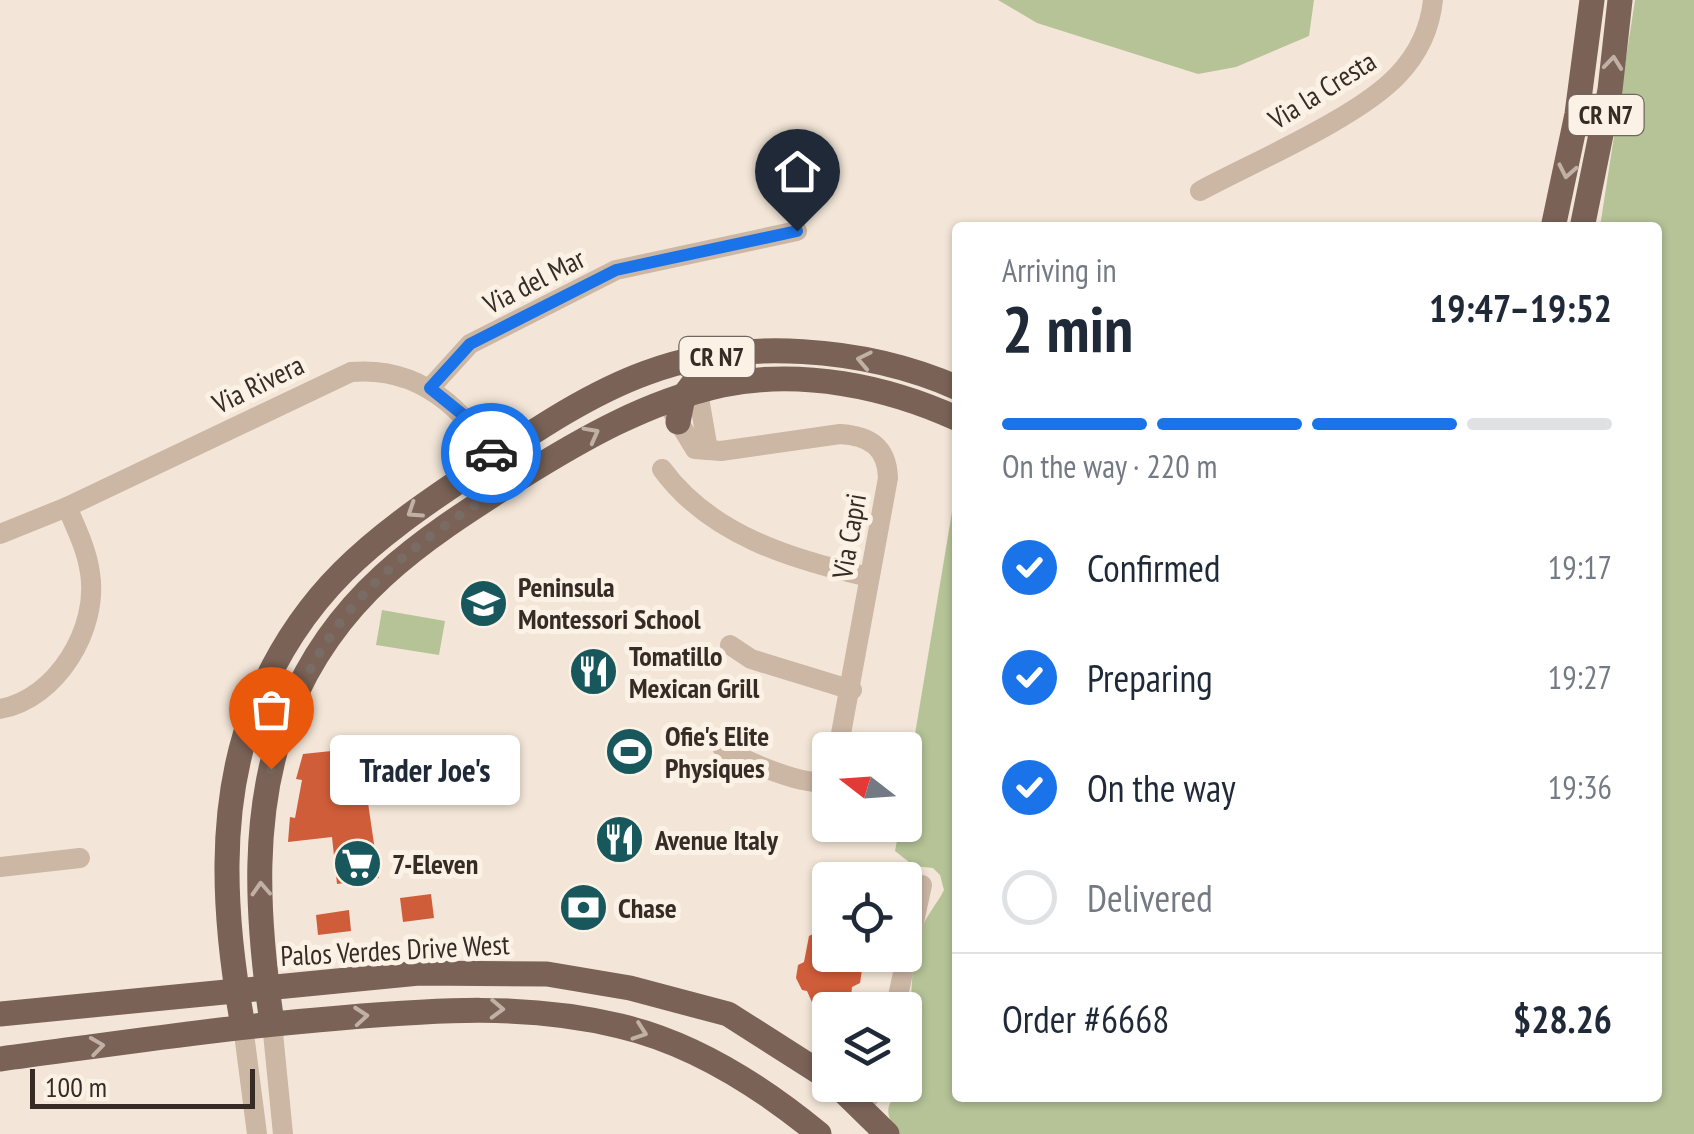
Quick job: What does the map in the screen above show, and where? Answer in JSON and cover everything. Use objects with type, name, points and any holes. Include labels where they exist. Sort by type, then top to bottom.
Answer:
[{"type":"main road","name":"CR N7","points":[[1555,222],[1578,114],[1592,0]]},
{"type":"main road","name":"CR N7","points":[[1583,222],[1607,108],[1620,0]]},
{"type":"main road","name":"CR N7","points":[[243,1026],[236,990],[226,860],[239,758],[255,706],[281,652],[309,608],[365,548],[495,458],[601,393],[647,372],[746,353],[844,356],[898,367],[952,386]]},
{"type":"main road","points":[[681,403],[716,362],[746,353]]},
{"type":"main road","name":"CR N7","points":[[272,1023],[260,877],[265,789],[288,712],[316,656],[335,626],[376,579],[430,534],[590,434],[740,383],[823,380],[922,402],[952,416]]},
{"type":"main road","points":[[316,656],[311,644],[314,629],[359,570],[365,548]]},
{"type":"main road","name":"Palos Verdes Drive West","points":[[0,1014],[419,973],[547,974],[630,988],[728,1014],[812,1068]]},
{"type":"main road","points":[[0,1059],[272,1023],[482,1008],[545,1012],[622,1026],[678,1047],[742,1079],[819,1134]]},
{"type":"main road","points":[[857,1102],[887,1134]]},
{"type":"street","name":"Via la Cresta","points":[[1200,191],[1379,93],[1416,54],[1427,30],[1432,0]]},
{"type":"street","name":"Via del Mar","points":[[430,388],[470,344],[616,270],[797,231]]},
{"type":"street","name":"Via Rivera","points":[[0,534],[67,507],[352,372],[374,370],[406,376],[430,388],[462,414],[509,484]]},
{"type":"street","points":[[681,403],[688,442],[696,449],[708,450]]},
{"type":"street","points":[[681,403],[708,450]]},
{"type":"street","name":"Via Capri","points":[[708,450],[840,434],[872,441],[888,463],[842,732]]},
{"type":"street","points":[[662,469],[676,488],[754,542],[803,562],[869,577]]},
{"type":"street","points":[[0,709],[42,690],[62,668],[85,627],[91,575],[67,507]]},
{"type":"street","points":[[730,644],[751,659],[852,690]]},
{"type":"street","points":[[722,747],[737,757],[812,783]]},
{"type":"street","points":[[0,867],[80,858]]},
{"type":"street","points":[[272,1023],[283,1134]]},
{"type":"street","points":[[243,1026],[257,1134]]},
{"type":"street","points":[[861,1105],[864,1102]]},
{"type":"green space","points":[[998,0],[1314,0],[1309,36],[1236,67],[1198,74],[1037,23]]},
{"type":"green space","points":[[1635,0],[1694,0],[1694,1134],[899,1134],[888,1114],[891,1102],[922,1102],[922,992],[912,992],[912,982],[913,972],[922,972],[923,925],[944,890],[940,875],[933,868],[922,867],[922,862],[909,862],[895,851],[897,842],[922,842],[922,732],[915,732],[952,512],[952,1102],[1662,1102],[1662,222],[1601,222]]},
{"type":"green space","points":[[382,610],[445,621],[439,655],[376,645]]},
{"type":"building","points":[[360,748],[379,878],[337,884],[332,837],[288,842],[290,817],[295,818],[302,780],[296,779],[303,754]]},
{"type":"building","points":[[431,894],[434,918],[403,922],[400,898]]},
{"type":"building","name":"7-Eleven","points":[[349,910],[351,931],[318,935],[316,915]]},
{"type":"building","points":[[812,935],[812,972],[862,972],[860,983],[852,987],[852,992],[812,992],[812,1002],[807,991],[802,990],[796,978]]},
{"type":"way so far","points":[[271,769],[288,712],[310,665],[335,626],[376,579],[430,534],[509,484],[491,453]]},
{"type":"place","name":"Peninsula Montessori School","points":[[483,603]]},
{"type":"place","name":"Tomatillo Mexican Grill","points":[[594,672]]},
{"type":"place","name":"Ofie's Elite Physiques","points":[[630,752]]},
{"type":"place","name":"Trader Joe's","points":[[271,769]]},
{"type":"place","name":"Avenue Italy","points":[[620,840]]},
{"type":"place","name":"7-Eleven","points":[[357,864]]},
{"type":"place","name":"Chase","points":[[583,908]]},
{"type":"route","points":[[491,453],[450,401],[430,388],[470,344],[616,270],[797,231]]}]
